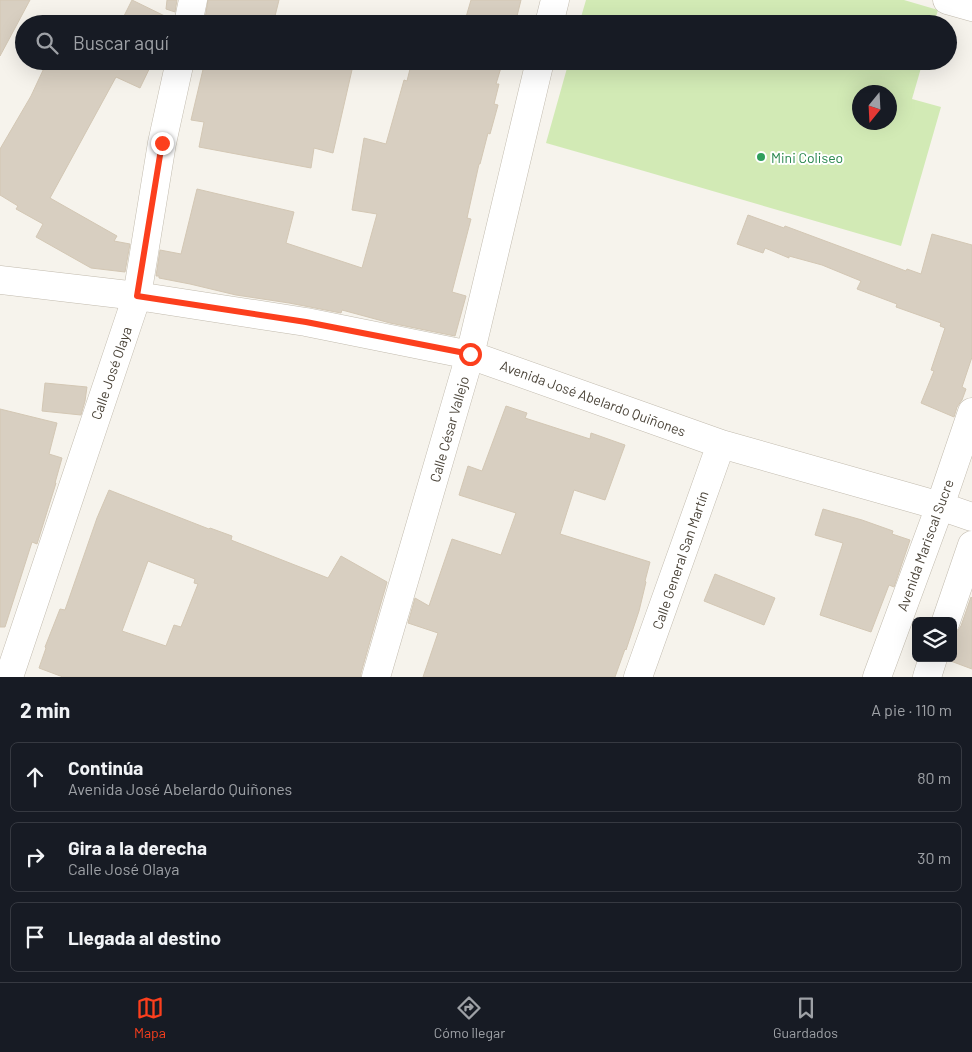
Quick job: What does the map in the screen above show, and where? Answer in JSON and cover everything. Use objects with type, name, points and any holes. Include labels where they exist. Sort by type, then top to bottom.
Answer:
[{"type":"street","points":[[190,15],[193,0]]},
{"type":"street","points":[[551,15],[555,0]]},
{"type":"street","points":[[948,0],[972,7]]},
{"type":"street","name":"Calle José Olaya","points":[[9,677],[137,296],[162,143],[178,70]]},
{"type":"street","name":"Calle César Vallejo","points":[[376,677],[470,354],[538,70]]},
{"type":"street","name":"Avenida José Abelardo Quiñones","points":[[0,280],[137,296],[306,322],[470,354],[721,444],[940,506],[972,517]]},
{"type":"street","name":"Avenida Mariscal Sucre","points":[[877,677],[940,506],[972,412]]},
{"type":"street","name":"Calle General San Martín","points":[[638,677],[721,444]]},
{"type":"street","points":[[947,617],[972,545]]},
{"type":"street","points":[[927,677],[932,662]]},
{"type":"green space","points":[[586,0],[904,0],[938,10],[937,15],[582,15]]},
{"type":"green space","name":"Mini Coliseo","points":[[566,70],[920,70],[912,99],[941,107],[901,246],[546,143]]},
{"type":"building","points":[[0,0],[30,0],[22,15],[15,15],[15,28],[0,56]]},
{"type":"building","points":[[132,0],[163,15],[124,15]]},
{"type":"building","points":[[167,0],[177,0],[175,12],[166,9]]},
{"type":"building","points":[[208,0],[279,0],[275,15],[206,15]]},
{"type":"building","points":[[471,0],[521,0],[517,15],[467,15]]},
{"type":"building","points":[[43,70],[149,70],[140,88],[116,77],[50,198],[117,236],[114,241],[130,244],[125,272],[91,268],[36,237],[43,224],[16,209],[18,206],[0,195],[0,149],[31,96]]},
{"type":"building","points":[[203,70],[352,70],[333,153],[314,148],[311,168],[199,147],[204,122],[191,120]]},
{"type":"building","points":[[410,70],[500,70],[496,84],[499,84],[494,104],[498,105],[479,164],[467,218],[471,219],[452,292],[466,296],[455,336],[390,323],[342,310],[341,313],[236,295],[156,276],[160,250],[181,254],[197,189],[294,212],[286,243],[362,268],[377,214],[352,210],[364,138],[386,144],[404,80],[407,81]]},
{"type":"building","points":[[748,215],[784,228],[785,226],[906,271],[907,269],[921,274],[932,234],[972,245],[972,357],[962,387],[966,389],[954,417],[921,403],[934,371],[931,370],[945,328],[940,326],[941,323],[896,307],[897,304],[857,289],[861,281],[822,265],[789,256],[789,258],[765,248],[763,253],[737,244]]},
{"type":"building","points":[[45,383],[87,387],[81,415],[42,411]]},
{"type":"building","points":[[506,406],[527,413],[525,418],[590,439],[591,433],[625,445],[605,500],[574,490],[560,534],[650,562],[639,611],[615,677],[423,677],[438,633],[408,623],[415,598],[429,606],[452,539],[501,555],[516,513],[459,495],[468,466],[482,471]]},
{"type":"building","points":[[0,409],[57,423],[49,454],[62,458],[37,544],[32,542],[5,627],[0,627]]},
{"type":"building","points":[[109,490],[209,529],[232,536],[231,540],[328,578],[341,556],[387,582],[361,677],[63,677],[39,668],[60,609],[65,610],[97,518]],"holes":[[[148,561],[195,579],[194,583],[198,584],[181,627],[174,625],[166,646],[122,631]]]},
{"type":"building","points":[[823,509],[893,531],[892,534],[910,540],[894,587],[889,585],[871,632],[820,615],[843,543],[815,535]]},
{"type":"building","points":[[715,574],[775,598],[764,625],[704,601]]},
{"type":"building","points":[[971,597],[972,669],[953,662],[957,662],[957,632],[961,626]]},
{"type":"place","name":"Mini Coliseo","points":[[761,157]]},
{"type":"route","points":[[162,143],[137,296],[306,322],[470,354]]}]
